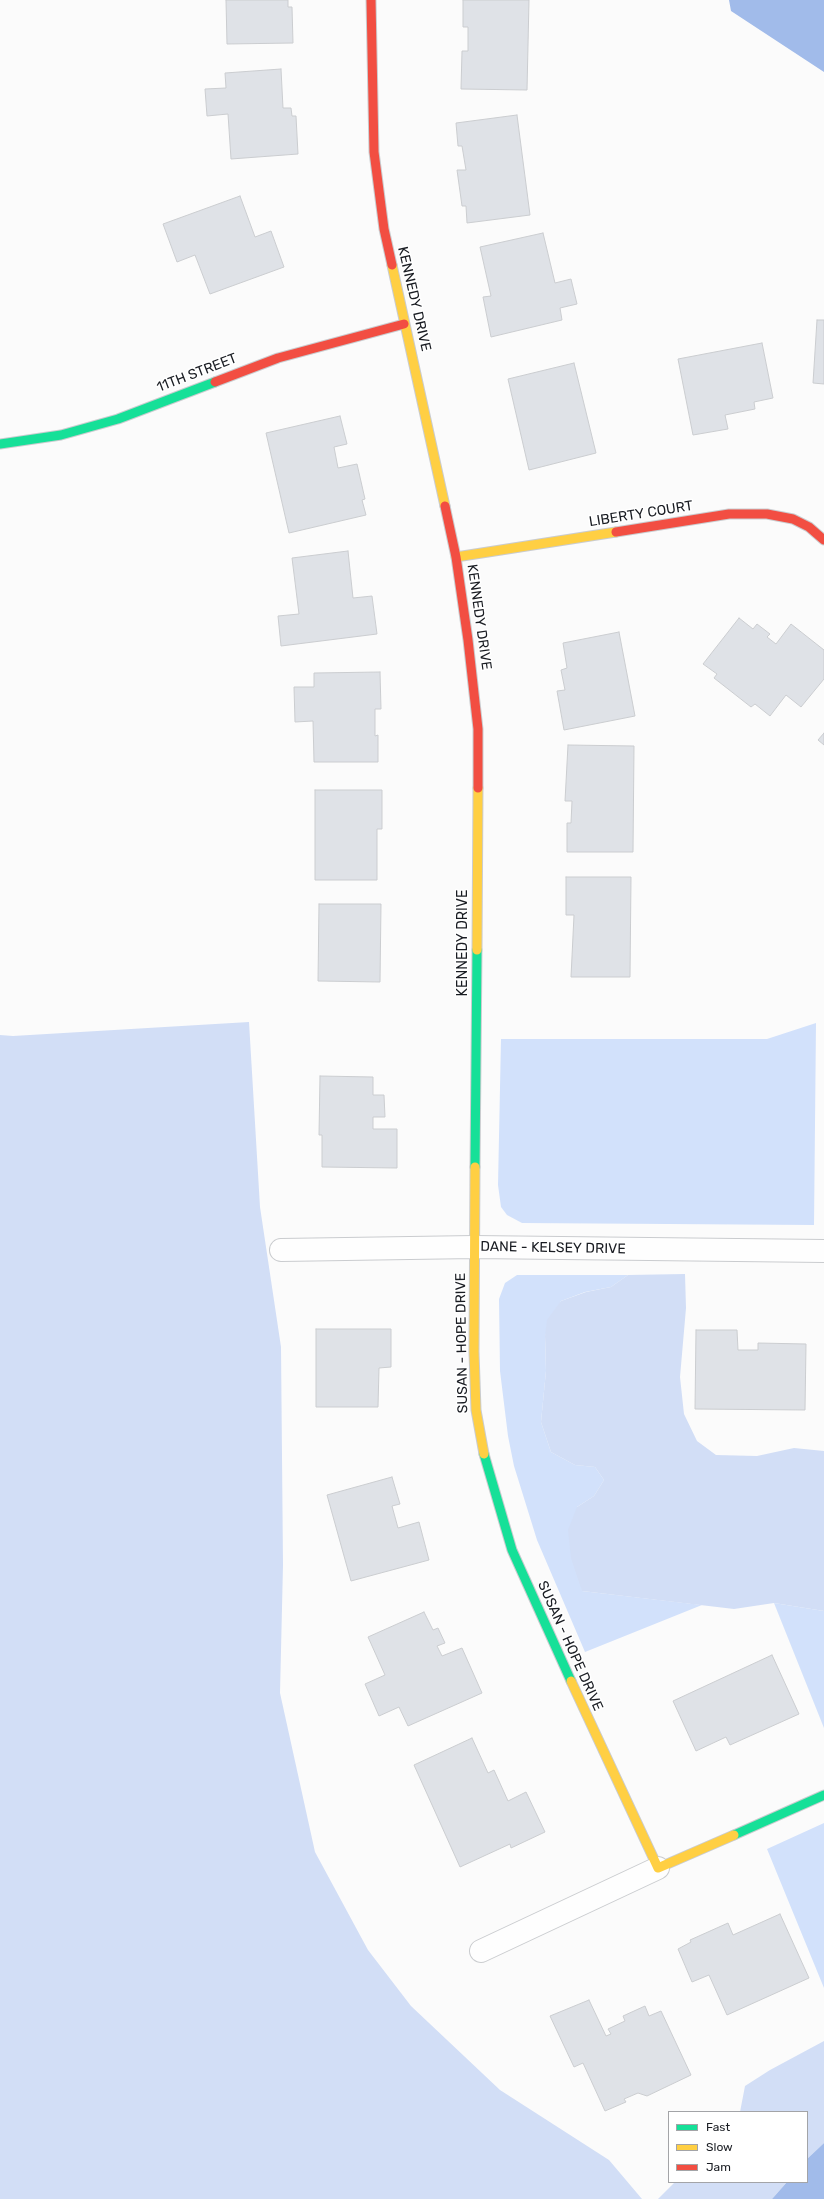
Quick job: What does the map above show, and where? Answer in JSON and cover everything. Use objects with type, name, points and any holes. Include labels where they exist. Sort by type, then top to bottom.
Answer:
[{"type":"street","name":"KENNEDY DRIVE","points":[[371,0],[371,73],[374,152],[384,229],[456,557],[468,640],[478,729],[474,1247]]},
{"type":"street","name":"11TH STREET","points":[[0,444],[61,435],[118,419],[278,358],[404,324]]},
{"type":"street","name":"LIBERTY COURT","points":[[456,557],[729,514],[767,514],[793,519],[822,534]]},
{"type":"street","name":"DANE - KELSEY DRIVE","points":[[281,1250],[474,1247],[824,1251]]},
{"type":"street","name":"SUSAN - HOPE DRIVE","points":[[474,1247],[474,1352],[476,1410],[487,1468],[497,1503],[512,1550],[532,1597],[594,1734],[658,1868]]},
{"type":"street","points":[[481,1951],[658,1868],[824,1795]]},
{"type":"shaded area","points":[[249,1022],[260,1207],[281,1347],[283,1565],[280,1693],[315,1852],[368,1950],[411,2006],[500,2090],[609,2160],[642,2199],[0,2199],[0,1035],[13,1036]]},
{"type":"shaded area","points":[[816,1023],[814,1225],[522,1223],[507,1215],[501,1207],[498,1185],[501,1039],[767,1039]]},
{"type":"shaded area","points":[[685,1274],[686,1308],[680,1377],[684,1414],[697,1441],[716,1455],[757,1456],[794,1448],[824,1451],[824,1611],[774,1603],[734,1609],[582,1591],[571,1558],[568,1530],[577,1507],[594,1496],[604,1480],[595,1467],[575,1465],[551,1452],[541,1422],[546,1371],[545,1336],[547,1320],[561,1301],[586,1292],[611,1287],[628,1275]]},
{"type":"shaded area","points":[[517,1275],[628,1275],[611,1287],[585,1292],[561,1301],[545,1336],[546,1371],[541,1422],[551,1452],[575,1465],[595,1467],[604,1480],[594,1496],[577,1507],[582,1591],[702,1605],[585,1652],[537,1540],[514,1466],[508,1436],[500,1371],[499,1299],[505,1283]]},
{"type":"shaded area","points":[[774,1603],[824,1611],[824,1728]]},
{"type":"shaded area","points":[[824,1823],[824,1988],[767,1849]]},
{"type":"shaded area","points":[[824,2041],[824,2143],[808,2158],[808,2111],[740,2111],[745,2086],[770,2070]]},
{"type":"shaded area","points":[[674,2183],[786,2183],[772,2199],[658,2199]]},
{"type":"water","points":[[729,0],[824,0],[824,72],[731,11]]},
{"type":"water","points":[[824,2143],[824,2199],[772,2199],[786,2183],[808,2183],[808,2158]]},
{"type":"building","points":[[226,0],[288,0],[288,7],[292,7],[293,43],[227,44]]},
{"type":"building","points":[[463,0],[529,0],[527,90],[461,89],[462,51],[468,51],[468,27],[463,27]]},
{"type":"building","points":[[281,69],[283,108],[291,108],[292,116],[296,116],[298,154],[231,159],[228,114],[207,116],[205,89],[226,88],[225,73]]},
{"type":"building","points":[[517,115],[530,215],[467,223],[466,206],[462,206],[457,170],[466,170],[462,146],[458,146],[456,123]]},
{"type":"building","points":[[240,196],[255,237],[271,231],[284,267],[210,294],[195,255],[177,262],[163,224]]},
{"type":"building","points":[[543,233],[555,283],[571,279],[577,304],[560,308],[562,320],[491,337],[483,297],[491,296],[480,247]]},
{"type":"building","points":[[817,320],[824,320],[824,384],[813,383]]},
{"type":"building","points":[[762,343],[773,398],[754,402],[755,409],[725,415],[728,429],[693,435],[678,359]]},
{"type":"building","points":[[574,363],[596,453],[529,470],[508,379]]},
{"type":"building","points":[[340,416],[347,444],[334,447],[338,468],[357,464],[365,499],[362,500],[366,515],[289,533],[266,433]]},
{"type":"building","points":[[348,551],[353,598],[372,596],[377,634],[281,646],[278,616],[299,614],[292,558]]},
{"type":"building","points":[[739,618],[753,629],[757,624],[770,634],[767,637],[776,644],[791,624],[824,650],[824,679],[801,707],[786,695],[770,716],[755,704],[751,707],[714,678],[717,674],[703,664]]},
{"type":"building","points":[[619,632],[635,716],[564,730],[557,691],[565,690],[561,670],[567,668],[563,643]]},
{"type":"building","points":[[380,672],[381,709],[375,709],[375,736],[378,735],[378,762],[314,762],[313,721],[295,722],[294,687],[314,687],[314,673]]},
{"type":"building","points":[[824,733],[824,745],[818,740]]},
{"type":"building","points":[[568,745],[634,746],[633,852],[567,852],[567,823],[571,823],[572,801],[565,801]]},
{"type":"building","points":[[315,790],[382,790],[382,829],[377,829],[377,880],[315,880]]},
{"type":"building","points":[[566,877],[631,877],[630,977],[571,977],[574,915],[566,915]]},
{"type":"building","points":[[319,904],[381,904],[380,982],[318,981]]},
{"type":"building","points":[[320,1076],[373,1077],[373,1095],[384,1095],[385,1117],[373,1117],[373,1129],[397,1129],[397,1168],[322,1167],[322,1135],[319,1135]]},
{"type":"building","points":[[316,1329],[391,1329],[391,1367],[379,1368],[378,1407],[316,1407]]},
{"type":"building","points":[[696,1330],[737,1330],[738,1350],[758,1350],[758,1343],[806,1344],[805,1410],[695,1409]]},
{"type":"building","points":[[392,1477],[400,1504],[392,1506],[398,1528],[419,1522],[429,1560],[351,1581],[327,1495]]},
{"type":"building","points":[[424,1612],[433,1630],[438,1628],[445,1643],[437,1646],[442,1656],[462,1648],[482,1693],[408,1726],[399,1707],[379,1716],[365,1684],[385,1675],[368,1637]]},
{"type":"building","points":[[772,1655],[799,1714],[730,1745],[726,1737],[696,1751],[673,1701]]},
{"type":"building","points":[[472,1738],[488,1773],[494,1770],[508,1801],[526,1792],[545,1832],[511,1848],[510,1844],[460,1867],[414,1765]]},
{"type":"building","points":[[780,1914],[809,1978],[727,2015],[709,1975],[692,1982],[678,1949],[691,1942],[690,1940],[728,1923],[733,1935]]},
{"type":"building","points":[[589,2000],[606,2036],[611,2034],[608,2029],[625,2021],[623,2016],[645,2006],[649,2016],[661,2011],[691,2075],[647,2096],[638,2093],[624,2099],[626,2102],[605,2111],[583,2063],[574,2067],[550,2016]]},
{"type":"traffic: fast","points":[[0,444],[61,435],[118,419],[215,382]]},
{"type":"traffic: fast","points":[[475,1167],[477,950]]},
{"type":"traffic: fast","points":[[484,1454],[512,1550],[571,1681]]},
{"type":"traffic: fast","points":[[734,1835],[824,1795]]},
{"type":"traffic: slow","points":[[392,265],[445,506]]},
{"type":"traffic: slow","points":[[456,557],[616,532]]},
{"type":"traffic: slow","points":[[477,950],[478,788]]},
{"type":"traffic: slow","points":[[475,1167],[474,1352],[476,1410],[484,1454]]},
{"type":"traffic: slow","points":[[571,1681],[658,1868],[734,1835]]},
{"type":"traffic: jam","points":[[371,0],[374,152],[384,229],[392,265]]},
{"type":"traffic: jam","points":[[215,382],[278,358],[404,324]]},
{"type":"traffic: jam","points":[[445,506],[456,557],[468,640],[478,729],[478,788]]},
{"type":"traffic: jam","points":[[616,532],[729,514],[767,514],[793,519],[809,527],[824,540]]}]
